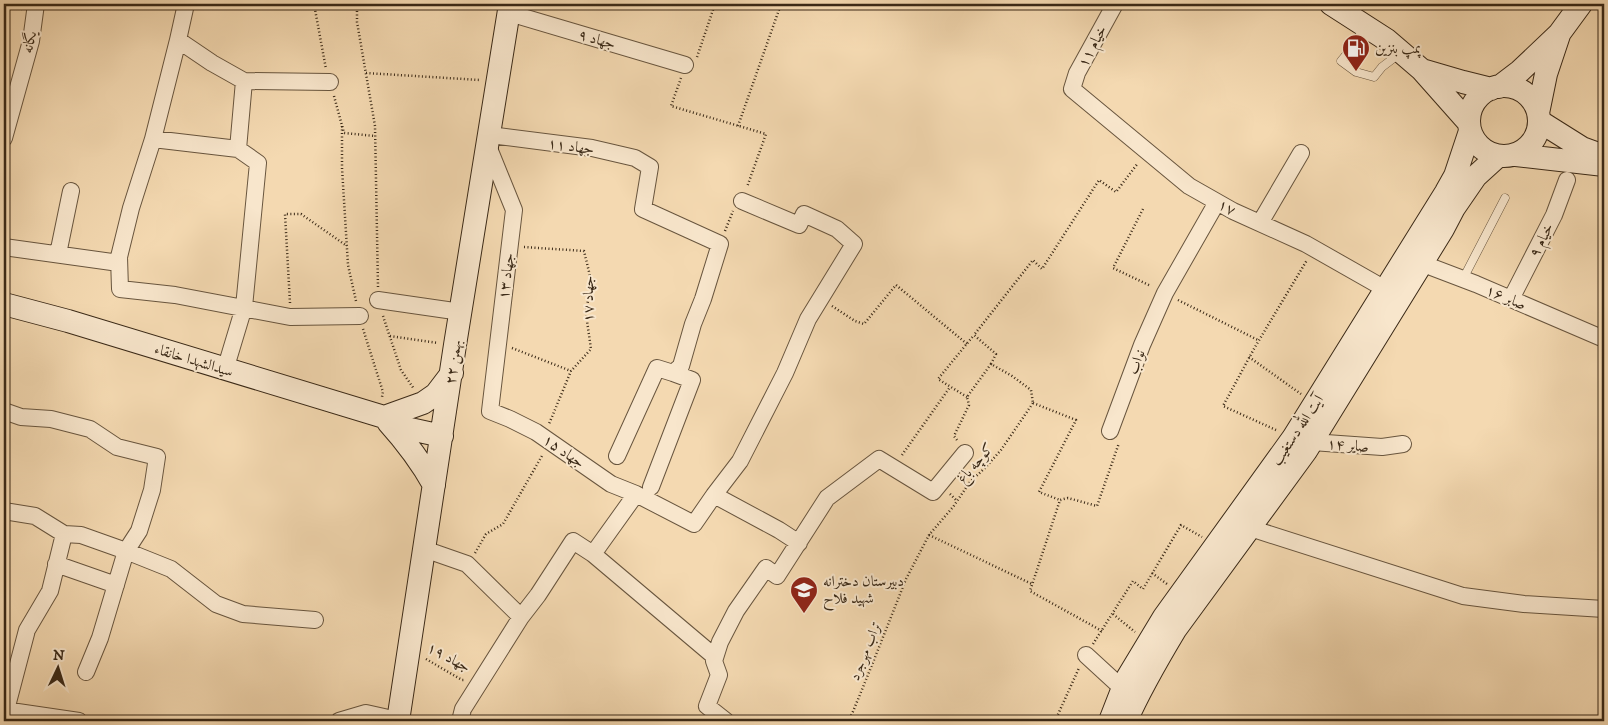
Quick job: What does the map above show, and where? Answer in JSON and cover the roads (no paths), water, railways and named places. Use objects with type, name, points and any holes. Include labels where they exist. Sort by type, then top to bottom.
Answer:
[{"type":"main road","points":[[1330,4],[1387,40],[1402,52],[1422,70],[1470,127]]},
{"type":"main road","points":[[1581,4],[1559,34],[1520,71],[1477,99],[1470,114],[1470,127],[1474,140],[1480,148],[1489,153],[1604,165]]},
{"type":"main road","name":"۲۲ بهمن","points":[[400,721],[455,345],[509,8]]},
{"type":"main road","points":[[1507,155],[1528,147],[1536,135],[1546,74],[1559,34]]},
{"type":"main road","points":[[1422,70],[1495,88],[1509,87],[1519,90],[1528,96],[1534,104],[1539,117],[1582,148],[1604,156]]},
{"type":"main road","name":"آیت الله دستغیب","points":[[1414,261],[1455,176],[1470,127]]},
{"type":"main road","name":"آیت الله دستغیب","points":[[1126,721],[1134,702],[1175,630],[1242,523],[1300,438],[1414,261],[1476,176],[1507,155]]},
{"type":"main road","name":"آیت الله دستغیب","points":[[1300,438],[1315,403],[1393,293]]},
{"type":"main road","name":"سیدالشهدا خانقاء","points":[[4,304],[68,321],[382,417],[397,416],[443,431]]},
{"type":"main road","points":[[434,485],[424,466],[408,445],[382,417],[423,402],[436,394],[452,374]]},
{"type":"main road","name":"آیت الله دستغیب","points":[[1110,721],[1126,680],[1164,616],[1216,545],[1242,523]]},
{"type":"street","name":"یگانه","points":[[4,138],[31,41],[36,4]]},
{"type":"street","points":[[186,4],[153,139],[131,208],[119,257],[120,289],[175,295],[290,317],[360,316]]},
{"type":"street","name":"خیام ۱۱","points":[[1072,89],[1077,73],[1115,4]]},
{"type":"street","name":"جهاد ۹","points":[[509,8],[685,65]]},
{"type":"street","points":[[178,40],[212,63],[244,80],[330,82]]},
{"type":"street","points":[[238,149],[244,80]]},
{"type":"street","name":"۱۷","points":[[1072,89],[1188,186],[1217,202],[1314,248],[1393,293]]},
{"type":"street","points":[[153,139],[238,149],[258,164],[244,307],[225,370]]},
{"type":"street","name":"جهاد ۱۱","points":[[489,140],[592,148],[635,158],[650,167],[643,209],[720,244],[693,324],[682,366],[673,373]]},
{"type":"street","name":"جهاد ۱۳","points":[[489,140],[514,210],[490,411]]},
{"type":"street","points":[[1260,223],[1302,153]]},
{"type":"street","name":"خیام ۹","points":[[1512,299],[1554,215],[1567,180]]},
{"type":"street","points":[[58,254],[71,191]]},
{"type":"street","points":[[742,201],[799,225],[804,214],[836,229],[854,244],[808,319],[785,373],[740,461],[714,495],[799,542]]},
{"type":"street","name":"نواب","points":[[1110,431],[1142,345],[1166,293],[1217,202]]},
{"type":"street","points":[[4,247],[119,263]]},
{"type":"street","name":"صابر ۱۶","points":[[1414,261],[1512,299],[1604,339]]},
{"type":"street","points":[[378,300],[461,312]]},
{"type":"street","points":[[593,554],[643,491],[692,380],[657,368],[617,456]]},
{"type":"street","points":[[4,411],[21,418],[51,419],[90,429],[117,446],[157,457],[152,490],[139,531],[126,551],[100,638],[86,672]]},
{"type":"street","name":"جهاد ۱۵","points":[[490,411],[510,419],[547,439],[611,484],[643,491],[694,524],[714,495]]},
{"type":"street","name":"صایر ۱۴","points":[[1300,438],[1382,448],[1402,444]]},
{"type":"street","points":[[726,721],[707,706],[719,675],[714,661],[720,642],[736,611],[766,568],[778,576],[827,498],[879,459],[933,492],[966,453]]},
{"type":"street","points":[[4,511],[35,516],[64,534],[81,535],[172,569],[216,604],[243,614],[315,620]]},
{"type":"street","points":[[1242,523],[1463,596],[1524,604],[1604,609]]},
{"type":"street","points":[[64,534],[50,591],[27,630],[5,710],[80,721]]},
{"type":"street","points":[[460,721],[463,709],[479,683],[572,540],[593,554],[715,657]]},
{"type":"street","points":[[424,549],[467,564],[521,617]]},
{"type":"street","points":[[56,564],[116,585]]},
{"type":"street","points":[[1086,655],[1123,689]]},
{"type":"street","points":[[339,721],[366,713],[400,721]]},
{"type":"lane","points":[[1362,24],[1359,39],[1341,61],[1356,72],[1374,76],[1382,67],[1402,52]]},
{"type":"lane","points":[[1463,279],[1505,198]]},
{"type":"place","name":"پمپ بنزین","points":[[1356,72]]},
{"type":"place","name":"دبیرستان دخترانه شهید فلاح","points":[[804,614]]}]
